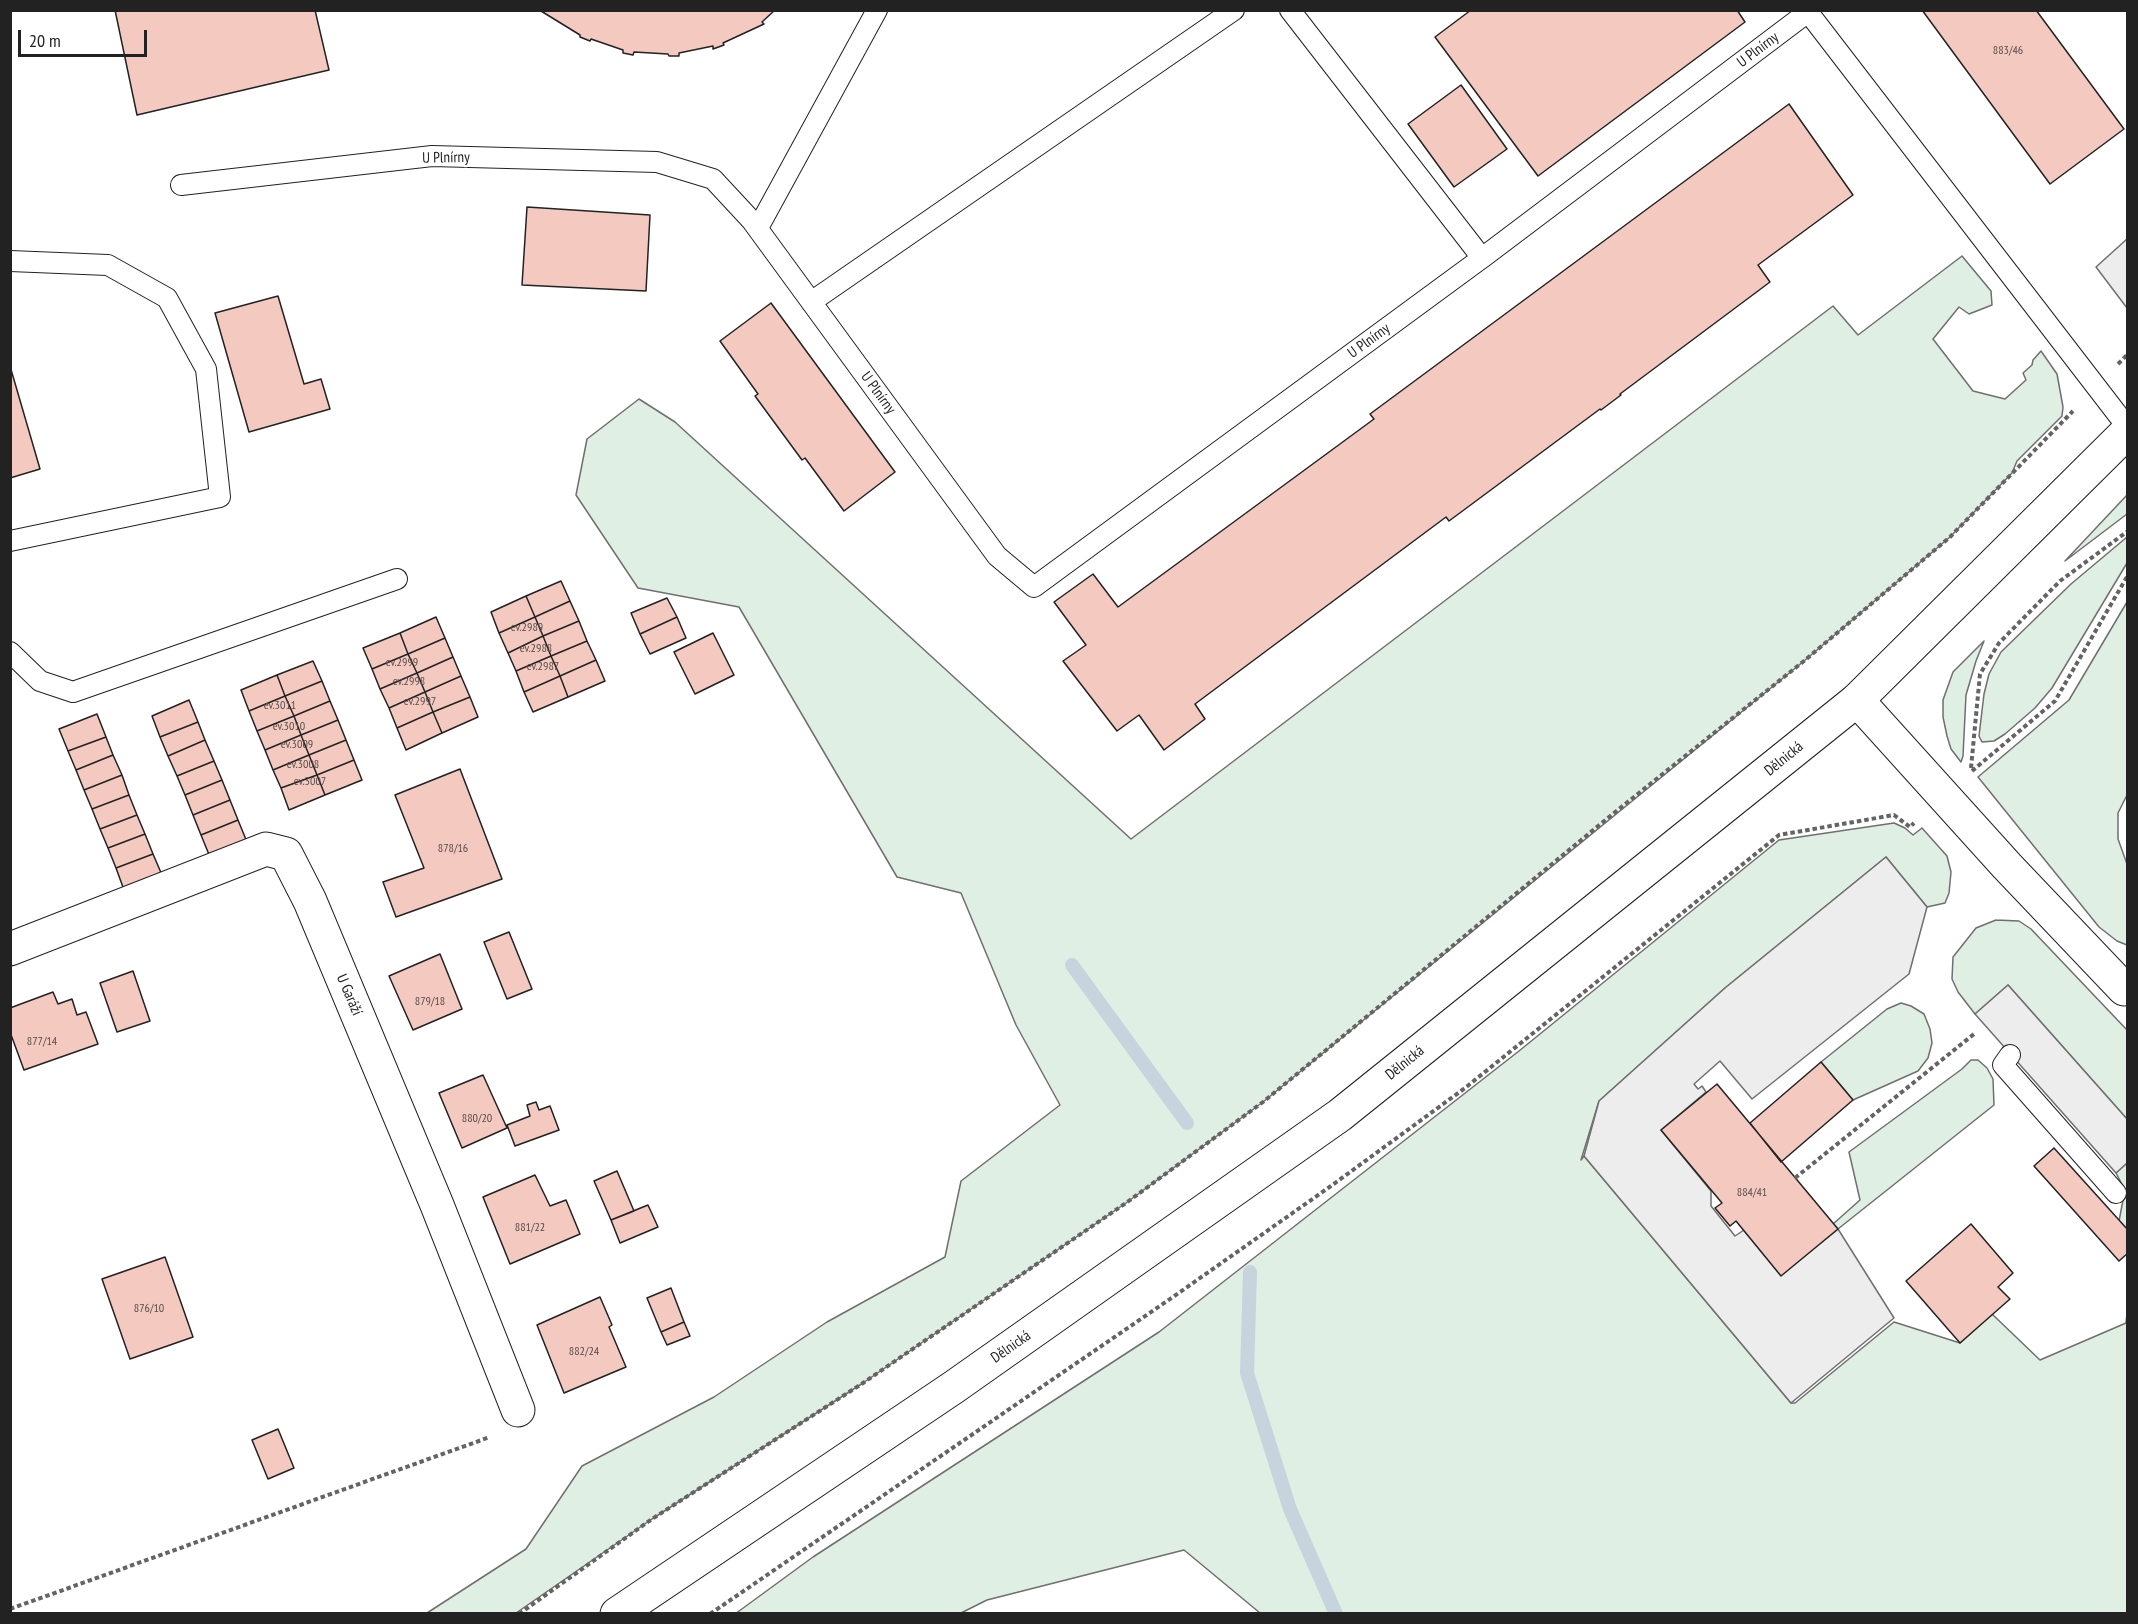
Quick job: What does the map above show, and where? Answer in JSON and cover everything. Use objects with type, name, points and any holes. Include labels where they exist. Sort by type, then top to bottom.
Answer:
[{"type":"street","name":"Dělnická","points":[[617,1614],[963,1380],[1340,1115],[1857,700],[2127,429]]},
{"type":"street","points":[[1857,700],[2126,990]]},
{"type":"street","name":"U Garáží","points":[[10,949],[266,849],[286,854],[310,901],[437,1205],[518,1410]]},
{"type":"lane","points":[[758,228],[877,10]]},
{"type":"lane","points":[[811,302],[1234,10]]},
{"type":"lane","points":[[1290,10],[1482,258]]},
{"type":"lane","name":"U Plnírny","points":[[181,185],[432,156],[657,162],[712,179],[758,228],[997,556],[1034,587],[1482,258],[1809,11],[2127,429]]},
{"type":"lane","points":[[10,261],[108,266],[167,298],[206,369],[220,497],[10,541]]},
{"type":"lane","points":[[10,652],[40,681],[73,692],[397,579]]},
{"type":"lane","points":[[2010,1054],[2003,1065],[2116,1193]]},
{"type":"path","points":[[519,1614],[652,1518],[863,1383],[1126,1203],[1263,1102],[1623,806],[1804,662],[1950,537],[2127,354]]},
{"type":"path","points":[[1971,771],[1980,674],[1999,643],[2060,580],[2127,531]]},
{"type":"path","points":[[710,1614],[1331,1186],[1465,1088],[1779,835],[1894,815],[1910,827],[1943,795],[2055,701],[2127,575]]},
{"type":"path","points":[[1795,1178],[1974,1034]]},
{"type":"path","points":[[10,1609],[508,1430],[518,1410]]},
{"type":"green space","points":[[1962,256],[1991,291],[1992,305],[1969,314],[1959,307],[1933,339],[1973,391],[2005,399],[2026,380],[2023,373],[2032,365],[2033,360],[2041,351],[2057,374],[2063,407],[2062,416],[2017,461],[2012,473],[1950,537],[1804,661],[1263,1102],[1126,1203],[863,1383],[652,1519],[516,1613],[427,1613],[526,1549],[582,1466],[714,1397],[827,1322],[945,1257],[961,1181],[1060,1105],[1016,1025],[961,893],[897,877],[739,607],[638,588],[576,495],[587,439],[639,399],[675,422],[1131,839],[1833,306],[1858,335]]},
{"type":"green space","points":[[2127,495],[2127,514],[2065,561]]},
{"type":"green space","points":[[2127,537],[2127,563],[2052,688],[2035,708],[2005,734],[1994,741],[1982,742],[1979,736],[1984,694],[1989,674],[2001,652],[2071,584]]},
{"type":"green space","points":[[2127,602],[2128,793],[2118,813],[2118,839],[2127,864],[2127,945],[2117,941],[2099,927],[1978,777],[2069,700]]},
{"type":"green space","points":[[1984,641],[1966,695],[1961,762],[1951,749],[1947,736],[1943,717],[1943,700],[1953,672]]},
{"type":"green space","points":[[1894,823],[1913,835],[1922,828],[1947,856],[1951,872],[1949,893],[1945,903],[1927,907],[1886,857],[1725,988],[1599,1101],[1581,1160],[1584,1156],[1791,1403],[1795,1403],[1894,1322],[1960,1343],[1992,1314],[2040,1360],[2126,1323],[2127,1313],[2127,1613],[1260,1613],[1184,1550],[987,1600],[961,1613],[735,1614],[813,1557],[1159,1332],[1519,1051],[1779,840]]},
{"type":"green space","points":[[1996,920],[2019,921],[2031,929],[2127,1030],[2127,1119],[2008,985],[1975,1014],[1958,992],[1952,979],[1953,957],[1976,928]]},
{"type":"green space","points":[[1901,1003],[1924,1014],[1932,1043],[1928,1058],[1918,1071],[1853,1100],[1821,1062],[1887,1009]]},
{"type":"green space","points":[[1971,1060],[1978,1060],[1987,1068],[1993,1079],[1994,1105],[1838,1229],[1833,1224],[1860,1200],[1849,1152]]},
{"type":"green space","points":[[2127,1163],[2127,1230],[2119,1221],[2125,1190],[2116,1173]]},
{"type":"shaded area","points":[[2127,239],[2128,308],[2096,267]]},
{"type":"shaded area","points":[[1886,857],[1927,907],[1909,974],[1752,1099],[1720,1061],[1694,1084],[1698,1089],[1702,1086],[1706,1092],[1661,1130],[1711,1191],[1711,1206],[1735,1236],[1744,1230],[1781,1275],[1838,1229],[1894,1318],[1791,1403],[1584,1156],[1599,1101],[1725,988]]},
{"type":"shaded area","points":[[2008,985],[2127,1119],[2127,1163],[2116,1173],[1975,1014]]},
{"type":"building","points":[[115,10],[315,10],[329,70],[137,115]]},
{"type":"building","points":[[775,10],[762,22],[764,24],[723,43],[724,45],[713,49],[713,46],[679,53],[679,56],[623,53],[623,50],[580,37],[541,11]]},
{"type":"building","points":[[1471,10],[1737,10],[1745,22],[1538,176],[1435,37]]},
{"type":"building","points":[[1922,10],[2036,10],[2124,129],[2050,184]]},
{"type":"building","points":[[1461,85],[1507,149],[1454,187],[1408,124]]},
{"type":"building","points":[[1789,104],[1853,195],[1758,265],[1770,282],[1601,410],[1449,521],[1446,517],[1195,704],[1205,719],[1164,750],[1139,715],[1117,731],[1063,661],[1086,645],[1054,602],[1093,574],[1118,607],[1374,419],[1370,414]]},
{"type":"building","points":[[527,207],[650,215],[646,291],[522,285]]},
{"type":"building","points":[[278,296],[304,384],[321,379],[330,409],[249,432],[215,313]]},
{"type":"building","points":[[771,303],[895,472],[844,511],[805,458],[802,460],[755,396],[758,394],[720,341]]},
{"type":"building","points":[[10,366],[40,469],[10,478]]},
{"type":"building","points":[[561,581],[570,601],[535,617],[526,596]]},
{"type":"building","points":[[526,596],[535,617],[499,633],[491,612]]},
{"type":"building","points":[[667,598],[677,617],[640,634],[631,613]]},
{"type":"building","points":[[570,601],[579,621],[543,636],[535,617]]},
{"type":"building","points":[[436,617],[445,638],[408,654],[400,633]]},
{"type":"building","points":[[535,617],[543,636],[508,653],[499,633]]},
{"type":"building","points":[[677,617],[686,638],[650,654],[640,634]]},
{"type":"building","points":[[579,621],[587,641],[551,656],[543,636]]},
{"type":"building","points":[[400,633],[408,654],[372,669],[363,648]]},
{"type":"building","points":[[713,633],[734,675],[695,694],[674,652]]},
{"type":"building","points":[[543,636],[551,656],[516,671],[508,653]]},
{"type":"building","points":[[445,638],[453,657],[417,673],[408,654]]},
{"type":"building","points":[[587,641],[596,660],[560,676],[551,656]]},
{"type":"building","points":[[408,654],[417,673],[380,689],[372,669]]},
{"type":"building","points":[[551,656],[560,676],[524,692],[516,671]]},
{"type":"building","points":[[453,657],[461,676],[425,692],[417,673]]},
{"type":"building","points":[[596,660],[605,681],[568,697],[560,676]]},
{"type":"building","points":[[313,661],[322,681],[285,696],[277,675]]},
{"type":"building","points":[[417,673],[425,692],[389,708],[380,689]]},
{"type":"building","points":[[277,675],[285,696],[249,711],[241,690]]},
{"type":"building","points":[[461,676],[470,697],[433,712],[425,692]]},
{"type":"building","points":[[560,676],[568,697],[533,712],[524,692]]},
{"type":"building","points":[[322,681],[330,701],[294,716],[285,696]]},
{"type":"building","points":[[425,692],[433,712],[397,728],[389,708]]},
{"type":"building","points":[[285,696],[294,716],[257,731],[249,711]]},
{"type":"building","points":[[470,697],[478,717],[442,733],[433,712]]},
{"type":"building","points":[[189,700],[198,722],[160,737],[152,716]]},
{"type":"building","points":[[330,701],[338,720],[301,735],[294,716]]},
{"type":"building","points":[[433,712],[442,733],[406,750],[397,728]]},
{"type":"building","points":[[97,714],[106,737],[68,751],[59,729]]},
{"type":"building","points":[[294,716],[301,735],[265,750],[257,731]]},
{"type":"building","points":[[338,720],[346,740],[309,755],[301,735]]},
{"type":"building","points":[[198,722],[205,740],[168,756],[160,737]]},
{"type":"building","points":[[301,735],[309,755],[273,770],[265,750]]},
{"type":"building","points":[[106,737],[113,755],[76,770],[68,751]]},
{"type":"building","points":[[205,740],[214,761],[177,776],[168,756]]},
{"type":"building","points":[[346,740],[354,760],[317,775],[309,755]]},
{"type":"building","points":[[113,755],[122,775],[84,790],[76,770]]},
{"type":"building","points":[[309,755],[317,775],[281,788],[273,770]]},
{"type":"building","points":[[354,760],[362,780],[325,795],[317,775]]},
{"type":"building","points":[[214,761],[222,780],[185,795],[177,776]]},
{"type":"building","points":[[460,769],[502,879],[396,917],[383,882],[424,868],[395,795]]},
{"type":"building","points":[[122,775],[129,795],[92,809],[84,790]]},
{"type":"building","points":[[317,775],[325,795],[289,810],[281,788]]},
{"type":"building","points":[[222,780],[230,800],[193,815],[185,795]]},
{"type":"building","points":[[129,795],[137,815],[100,829],[92,809]]},
{"type":"building","points":[[230,800],[238,820],[201,835],[193,815]]},
{"type":"building","points":[[137,815],[145,834],[108,848],[100,829]]},
{"type":"building","points":[[238,820],[247,842],[210,857],[201,835]]},
{"type":"building","points":[[145,834],[153,854],[116,868],[108,848]]},
{"type":"building","points":[[153,854],[162,875],[124,890],[116,868]]},
{"type":"building","points":[[509,932],[532,989],[507,999],[484,942]]},
{"type":"building","points":[[440,954],[462,1009],[413,1030],[389,976]]},
{"type":"building","points":[[133,971],[150,1021],[117,1032],[100,983]]},
{"type":"building","points":[[53,992],[58,1004],[72,999],[77,1015],[86,1012],[98,1044],[24,1070],[10,1032],[10,1008]]},
{"type":"building","points":[[1821,1062],[1853,1100],[1781,1162],[1750,1123]]},
{"type":"building","points":[[483,1075],[507,1128],[462,1148],[439,1093]]},
{"type":"building","points":[[1717,1084],[1838,1229],[1781,1276],[1736,1221],[1730,1226],[1715,1208],[1722,1203],[1661,1130]]},
{"type":"building","points":[[536,1102],[539,1110],[550,1106],[559,1130],[515,1146],[507,1125],[530,1116],[527,1105]]},
{"type":"building","points":[[2054,1148],[2128,1230],[2128,1253],[2119,1261],[2034,1166]]},
{"type":"building","points":[[617,1171],[634,1211],[611,1220],[594,1181]]},
{"type":"building","points":[[535,1175],[550,1206],[566,1200],[580,1234],[510,1264],[483,1197]]},
{"type":"building","points":[[648,1205],[658,1227],[620,1243],[611,1220]]},
{"type":"building","points":[[1971,1224],[2013,1273],[1998,1287],[2010,1299],[1960,1343],[1906,1281]]},
{"type":"building","points":[[165,1257],[193,1337],[130,1359],[102,1279]]},
{"type":"building","points":[[671,1288],[684,1322],[661,1332],[647,1298]]},
{"type":"building","points":[[600,1297],[612,1325],[609,1327],[626,1367],[564,1393],[537,1325]]},
{"type":"building","points":[[684,1322],[690,1336],[667,1345],[661,1332]]},
{"type":"building","points":[[278,1429],[294,1468],[268,1479],[252,1440]]},
{"type":"waterway","points":[[1072,965],[1187,1123]]},
{"type":"waterway","points":[[1250,1272],[1247,1373],[1290,1509],[1336,1614]]}]
